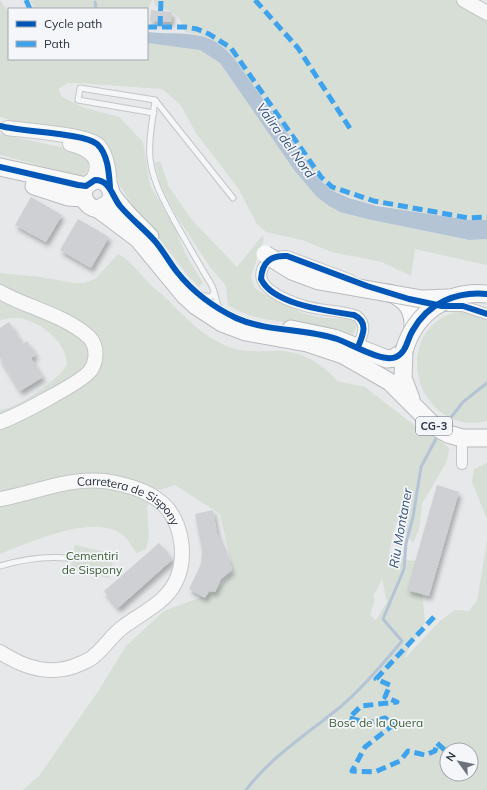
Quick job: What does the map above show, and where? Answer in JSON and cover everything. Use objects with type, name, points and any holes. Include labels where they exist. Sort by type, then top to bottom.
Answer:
[{"type":"highway","name":"CG-3","points":[[0,167],[82,191],[89,206],[138,239],[180,291],[196,306],[222,323],[236,329],[327,349],[372,362],[394,358],[404,351]]},
{"type":"highway","name":"CG-3","points":[[0,177],[82,191],[102,181],[130,216],[155,241],[187,283],[247,322],[322,335],[358,347],[390,382],[413,404]]},
{"type":"highway","points":[[103,214],[110,203],[111,191]]},
{"type":"highway","points":[[265,254],[292,271],[305,277],[332,284],[429,300],[449,298]]},
{"type":"highway","points":[[385,292],[396,295],[411,310],[414,318],[413,329]]},
{"type":"highway","name":"CG-3","points":[[487,294],[468,294],[449,298],[428,311],[413,329],[404,351],[403,378],[413,404],[422,417],[434,426],[448,434],[462,438],[487,438]]},
{"type":"main road","points":[[464,0],[487,13]]},
{"type":"main road","points":[[4,127],[86,149],[94,156],[97,172],[82,191]]},
{"type":"main road","points":[[4,127],[79,137],[93,141],[102,151],[106,160],[111,191]]},
{"type":"main road","points":[[0,292],[78,329],[92,340],[96,355],[93,367],[83,378],[0,422]]},
{"type":"main road","name":"Carretera de Sispony","points":[[0,499],[18,496],[61,483],[104,481],[128,486],[147,494],[167,508],[176,524],[182,545],[181,564],[175,583],[161,601],[121,628],[94,657],[70,669],[52,671],[25,666],[0,652]]},
{"type":"street","points":[[358,347],[364,330],[360,319],[354,315],[306,306],[269,290],[261,279],[264,265],[269,259],[278,256],[287,256],[368,286],[409,299],[442,306],[463,306],[487,314]]},
{"type":"street","points":[[462,438],[462,464]]},
{"type":"lane","points":[[154,113],[78,100],[80,88],[155,100],[233,198]]},
{"type":"lane","points":[[155,100],[150,142],[152,172],[158,191],[188,246],[214,289],[211,299]]},
{"type":"lane","points":[[180,291],[211,299],[236,329]]},
{"type":"lane","points":[[0,566],[36,559],[56,557],[67,558]]},
{"type":"green space","points":[[0,0],[8,12],[8,60],[148,60],[148,43],[200,50],[220,63],[294,170],[317,197],[329,206],[340,212],[367,219],[467,240],[487,239],[487,265],[415,249],[411,276],[382,262],[332,252],[302,240],[266,232],[257,224],[238,188],[196,133],[180,104],[162,89],[67,83],[58,89],[62,97],[85,108],[119,117],[143,142],[150,185],[176,230],[185,253],[203,283],[199,287],[190,278],[155,233],[131,211],[134,207],[120,186],[114,167],[98,138],[83,131],[19,123],[0,117]]},
{"type":"green space","points":[[29,0],[152,0],[148,8],[32,8],[33,5]]},
{"type":"green space","points":[[154,0],[455,0],[487,18],[487,220],[469,220],[399,209],[362,201],[331,190],[321,181],[297,150],[236,61],[201,35],[185,32],[178,17],[171,12],[155,6]]},
{"type":"green space","points":[[0,134],[78,151],[88,160],[87,171],[82,175],[77,175],[0,155]]},
{"type":"green space","points":[[160,161],[169,187],[192,220],[237,267],[262,236],[264,238],[251,276],[254,287],[262,293],[302,313],[319,317],[352,320],[357,325],[353,335],[350,336],[316,326],[264,319],[252,316],[228,305],[226,286],[210,267],[176,215],[160,183],[155,163]]},
{"type":"green space","name":"Bosc de la Quera","points":[[118,254],[131,264],[194,326],[217,342],[240,350],[283,351],[306,357],[320,365],[337,381],[365,387],[419,429],[419,434],[436,438],[449,449],[447,461],[422,504],[419,529],[413,543],[401,526],[396,523],[389,552],[410,561],[419,560],[425,623],[404,659],[440,621],[455,610],[469,611],[477,601],[487,541],[487,790],[23,790],[39,776],[99,690],[126,646],[164,611],[215,592],[233,572],[220,514],[175,485],[156,491],[147,507],[149,538],[146,549],[137,553],[124,536],[112,529],[97,527],[80,528],[44,537],[0,554],[0,410],[17,404],[36,393],[55,378],[67,365],[63,349],[58,341],[44,329],[27,320],[19,318],[0,320],[0,273],[40,277],[74,283],[85,283],[95,279]],"holes":[[[382,579],[387,602],[376,620],[370,615],[375,599],[373,597]]]},
{"type":"green space","points":[[463,310],[487,311],[487,421],[462,422],[442,413],[427,398],[419,378],[417,357],[424,336],[439,320]]},
{"type":"green space","points":[[487,463],[487,519],[472,482],[474,469]]},
{"type":"green space","name":"Cementiri de Sispony","points":[[75,545],[115,554],[109,578],[70,569]]},
{"type":"water","name":"Valira del Nord","points":[[148,32],[185,34],[206,37],[216,42],[226,50],[236,61],[320,180],[331,190],[349,198],[377,206],[469,220],[487,220],[487,239],[469,240],[367,219],[340,212],[329,206],[317,197],[294,170],[220,63],[200,50],[148,43]]},
{"type":"building","points":[[151,10],[172,12],[171,22],[150,21]]},
{"type":"building","points":[[31,197],[62,215],[46,242],[15,225]]},
{"type":"building","points":[[78,219],[109,237],[91,268],[60,250]]},
{"type":"building","points":[[9,322],[23,344],[27,341],[36,355],[31,358],[43,377],[20,391],[0,358],[0,328]]},
{"type":"building","points":[[437,485],[459,492],[429,596],[407,590]]},
{"type":"building","points":[[213,510],[217,533],[232,570],[221,579],[215,592],[209,591],[205,598],[189,589],[201,564],[202,550],[195,514]]},
{"type":"building","points":[[159,543],[173,559],[118,608],[104,591]]},
{"type":"waterway","points":[[95,2],[96,8]]},
{"type":"waterway","name":"Riu Montaner","points":[[445,425],[463,402],[487,383]]},
{"type":"waterway","name":"Riu Montaner","points":[[246,790],[278,756],[356,693],[402,641],[383,619],[404,569],[406,543],[413,517],[421,467],[438,435]]},
{"type":"marked path","points":[[26,0],[30,8]]},
{"type":"marked path","points":[[160,26],[161,0]]},
{"type":"marked path","points":[[255,0],[298,48],[351,130]]},
{"type":"marked path","points":[[148,27],[185,27],[197,29],[209,34],[231,48],[321,177],[332,187],[374,201],[469,218],[487,217]]},
{"type":"marked path","points":[[434,617],[376,679],[390,685],[385,697],[397,702],[361,706],[349,718],[368,723],[385,718],[393,725],[365,747],[352,771],[375,772],[400,761],[408,751],[425,755],[435,751],[437,743],[439,745]]},
{"type":"cycle path","points":[[0,126],[79,137],[90,140],[97,144],[104,153],[110,187]]},
{"type":"cycle path","points":[[0,167],[78,185],[86,186],[95,180],[104,183],[110,189],[120,206],[154,240],[177,272],[190,286],[219,309],[236,318],[260,326],[325,336],[337,339],[375,355],[390,358],[400,355],[419,321],[435,306],[454,297],[487,294]]},
{"type":"cycle path","points":[[358,347],[364,329],[362,321],[359,318],[354,315],[317,309],[289,301],[277,295],[267,288],[261,279],[265,264],[272,258],[287,256],[367,286],[409,299],[442,306],[463,306],[487,314]]}]
